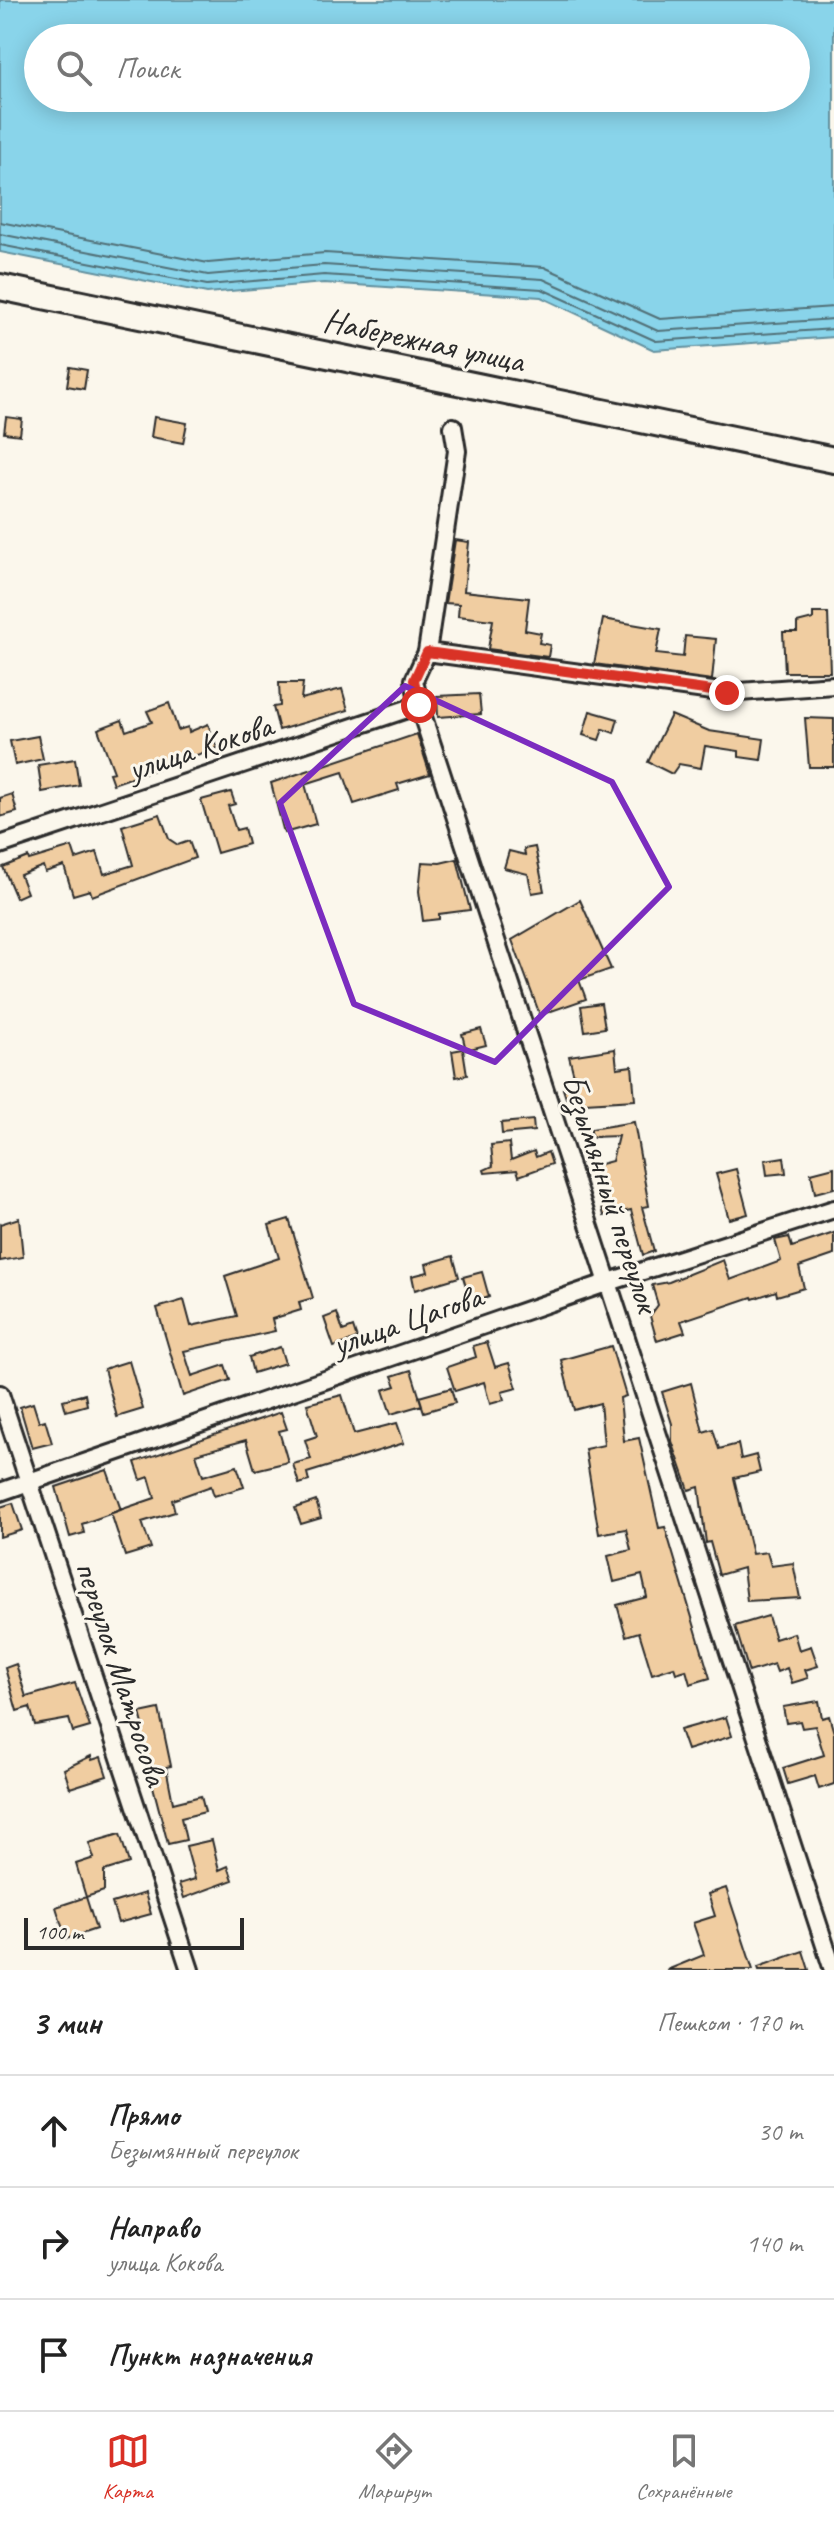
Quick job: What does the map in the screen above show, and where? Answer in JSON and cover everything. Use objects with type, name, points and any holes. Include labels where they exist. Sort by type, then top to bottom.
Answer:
[{"type":"main road","name":"Набережная улица","points":[[0,287],[834,460]]},
{"type":"street","name":"Безымянный переулок","points":[[453,427],[457,451],[427,652],[414,680],[419,705],[833,1970]]},
{"type":"street","points":[[427,652],[727,693],[834,685]]},
{"type":"street","name":"улица Кокова","points":[[0,845],[419,705]]},
{"type":"street","name":"улица Цагова","points":[[0,1492],[609,1282],[834,1209]]},
{"type":"street","name":"переулок Матросова","points":[[0,1394],[27,1484],[190,1970]]},
{"type":"highlighted area","points":[[405,686],[612,782],[669,887],[495,1062],[354,1004],[280,803]]},
{"type":"water","points":[[0,0],[834,0],[834,337],[654,350],[541,297],[324,283],[207,293],[0,252]]},
{"type":"building","points":[[70,367],[87,370],[84,389],[67,386]]},
{"type":"building","points":[[6,417],[22,419],[20,435],[4,433]]},
{"type":"building","points":[[154,417],[187,423],[183,443],[151,437]]},
{"type":"building","points":[[455,540],[469,542],[464,591],[529,598],[525,630],[541,633],[539,643],[550,645],[548,657],[488,649],[493,620],[458,616],[459,604],[445,603]]},
{"type":"building","points":[[813,613],[828,613],[830,672],[785,672],[783,632],[797,632],[797,623],[813,619]]},
{"type":"building","points":[[603,619],[661,629],[656,654],[683,657],[685,636],[716,639],[712,680],[594,664]]},
{"type":"building","points":[[279,683],[303,683],[301,699],[342,689],[348,710],[279,730],[273,707],[280,706]]},
{"type":"building","points":[[479,694],[481,714],[438,717],[437,696]]},
{"type":"building","points":[[169,703],[178,730],[188,727],[189,732],[208,724],[217,748],[113,784],[109,773],[114,772],[98,729],[122,720],[126,731],[152,722],[147,711]]},
{"type":"building","points":[[590,711],[618,719],[614,733],[603,729],[599,740],[583,735]]},
{"type":"building","points":[[671,715],[709,731],[764,739],[761,760],[739,757],[739,751],[705,746],[701,768],[679,764],[672,774],[648,762]]},
{"type":"building","points":[[805,718],[834,719],[834,767],[809,767]]},
{"type":"building","points":[[417,734],[430,774],[397,784],[399,790],[354,804],[343,772],[305,784],[316,824],[284,833],[271,783]]},
{"type":"building","points":[[38,736],[43,759],[15,765],[10,741]]},
{"type":"building","points":[[75,759],[79,785],[42,792],[38,765]]},
{"type":"building","points":[[231,792],[235,804],[228,806],[236,830],[244,828],[248,844],[217,853],[201,800]]},
{"type":"building","points":[[12,794],[17,812],[0,817],[0,798]]},
{"type":"building","points":[[160,814],[169,839],[178,845],[189,841],[195,858],[92,896],[90,890],[73,895],[64,866],[45,872],[43,866],[20,875],[27,893],[16,898],[3,867],[28,857],[29,860],[72,847],[76,859],[97,852],[104,874],[133,865],[122,826]]},
{"type":"building","points":[[535,847],[544,891],[532,893],[528,874],[504,868],[509,851],[525,855],[524,849]]},
{"type":"building","points":[[457,859],[470,910],[439,914],[439,919],[423,921],[419,891],[422,862],[440,863]]},
{"type":"building","points":[[580,900],[611,969],[579,980],[586,999],[540,1015],[512,940]]},
{"type":"building","points":[[601,1003],[605,1028],[585,1031],[581,1006]]},
{"type":"building","points":[[481,1029],[486,1045],[466,1050],[462,1034]]},
{"type":"building","points":[[463,1049],[467,1075],[456,1077],[452,1051]]},
{"type":"building","points":[[615,1049],[617,1068],[632,1066],[635,1100],[568,1104],[563,1089],[577,1088],[569,1056]]},
{"type":"building","points":[[533,1120],[534,1131],[502,1134],[501,1123]]},
{"type":"building","points":[[634,1122],[649,1206],[642,1207],[654,1251],[643,1255],[631,1210],[604,1216],[593,1166],[612,1161],[618,1136],[591,1137],[591,1129]]},
{"type":"building","points":[[509,1143],[511,1160],[534,1151],[536,1157],[548,1152],[552,1164],[519,1176],[517,1170],[485,1173],[484,1170],[493,1166],[491,1145]]},
{"type":"building","points":[[784,1157],[786,1173],[767,1175],[765,1160]]},
{"type":"building","points":[[834,1167],[834,1188],[815,1193],[811,1173]]},
{"type":"building","points":[[736,1169],[748,1214],[729,1219],[716,1174]]},
{"type":"building","points":[[19,1218],[23,1257],[0,1261],[0,1224]]},
{"type":"building","points":[[289,1219],[313,1298],[299,1302],[301,1310],[272,1319],[275,1331],[184,1351],[192,1376],[225,1365],[230,1380],[183,1396],[157,1308],[184,1300],[191,1326],[237,1316],[225,1276],[279,1258],[269,1225]]},
{"type":"building","points":[[834,1233],[834,1255],[799,1267],[804,1288],[777,1296],[776,1291],[752,1297],[681,1321],[685,1332],[657,1341],[650,1316],[658,1305],[652,1285],[669,1282],[723,1260],[730,1280],[781,1261],[775,1240],[789,1237],[792,1247]]},
{"type":"building","points":[[453,1256],[459,1277],[415,1290],[412,1276],[428,1272],[426,1264]]},
{"type":"building","points":[[482,1272],[489,1297],[471,1303],[463,1277]]},
{"type":"building","points":[[337,1313],[343,1331],[353,1327],[357,1339],[334,1347],[324,1318]]},
{"type":"building","points":[[487,1342],[495,1367],[509,1363],[517,1388],[502,1392],[504,1400],[490,1404],[484,1382],[455,1391],[447,1367],[476,1357],[473,1346]]},
{"type":"building","points":[[611,1346],[626,1396],[620,1398],[624,1441],[639,1438],[659,1528],[665,1527],[710,1678],[690,1684],[686,1670],[676,1673],[674,1667],[652,1674],[639,1632],[626,1636],[617,1605],[647,1597],[642,1575],[614,1582],[608,1556],[631,1550],[626,1529],[599,1534],[585,1449],[604,1445],[600,1403],[574,1410],[561,1360]]},
{"type":"building","points":[[280,1347],[285,1363],[253,1373],[249,1357]]},
{"type":"building","points":[[129,1361],[143,1409],[117,1417],[104,1369]]},
{"type":"building","points":[[411,1370],[422,1405],[391,1414],[383,1390],[396,1386],[392,1376]]},
{"type":"building","points":[[691,1383],[703,1432],[713,1429],[719,1449],[738,1444],[741,1459],[756,1455],[760,1472],[734,1478],[752,1554],[767,1552],[771,1566],[793,1563],[800,1598],[747,1601],[743,1568],[719,1575],[710,1542],[706,1543],[699,1487],[689,1490],[672,1441],[672,1424],[662,1392]]},
{"type":"building","points":[[451,1388],[455,1403],[424,1412],[419,1397]]},
{"type":"building","points":[[85,1394],[87,1405],[66,1411],[63,1400]]},
{"type":"building","points":[[342,1395],[354,1434],[397,1423],[404,1443],[307,1473],[309,1481],[299,1484],[293,1464],[311,1459],[305,1440],[317,1436],[307,1404]]},
{"type":"building","points":[[33,1403],[39,1422],[45,1420],[52,1443],[32,1448],[20,1407]]},
{"type":"building","points":[[281,1412],[287,1429],[279,1431],[288,1462],[255,1470],[246,1440],[196,1454],[203,1476],[237,1466],[244,1487],[214,1496],[211,1486],[172,1500],[175,1512],[142,1522],[151,1548],[125,1556],[111,1513],[155,1498],[149,1477],[141,1480],[135,1462]]},
{"type":"building","points":[[107,1470],[121,1510],[82,1524],[84,1533],[70,1537],[56,1487]]},
{"type":"building","points":[[316,1501],[321,1518],[301,1524],[295,1508]]},
{"type":"building","points":[[13,1503],[22,1530],[0,1537],[0,1507]]},
{"type":"building","points":[[768,1616],[775,1639],[794,1633],[799,1650],[811,1646],[818,1666],[805,1670],[808,1678],[792,1683],[787,1668],[777,1672],[774,1664],[749,1672],[735,1626]]},
{"type":"building","points":[[16,1664],[26,1697],[75,1683],[90,1727],[73,1732],[69,1719],[35,1725],[30,1707],[17,1711],[5,1668]]},
{"type":"building","points":[[819,1701],[822,1718],[829,1716],[834,1733],[834,1784],[819,1789],[815,1776],[788,1784],[783,1768],[824,1755],[815,1726],[802,1728],[800,1721],[786,1723],[783,1707]]},
{"type":"building","points":[[159,1709],[171,1766],[166,1767],[173,1803],[201,1796],[205,1812],[181,1818],[186,1840],[168,1844],[142,1744],[135,1730],[144,1728],[140,1713]]},
{"type":"building","points":[[726,1717],[732,1736],[687,1750],[680,1730]]},
{"type":"building","points":[[91,1756],[92,1760],[101,1757],[107,1776],[70,1788],[64,1769]]},
{"type":"building","points":[[120,1834],[129,1863],[104,1871],[104,1891],[86,1897],[76,1864],[94,1858],[89,1843]]},
{"type":"building","points":[[212,1840],[219,1870],[228,1866],[233,1880],[184,1898],[179,1884],[195,1879],[186,1846]]},
{"type":"building","points":[[726,1888],[753,1970],[667,1970],[704,1955],[693,1923],[715,1916],[708,1894]]},
{"type":"building","points":[[145,1893],[151,1914],[118,1923],[112,1903]]},
{"type":"building","points":[[86,1897],[96,1929],[66,1939],[56,1907]]},
{"type":"building","points":[[803,1951],[809,1970],[759,1970],[758,1967]]},
{"type":"route","points":[[419,705],[414,680],[427,652],[727,693]]}]
